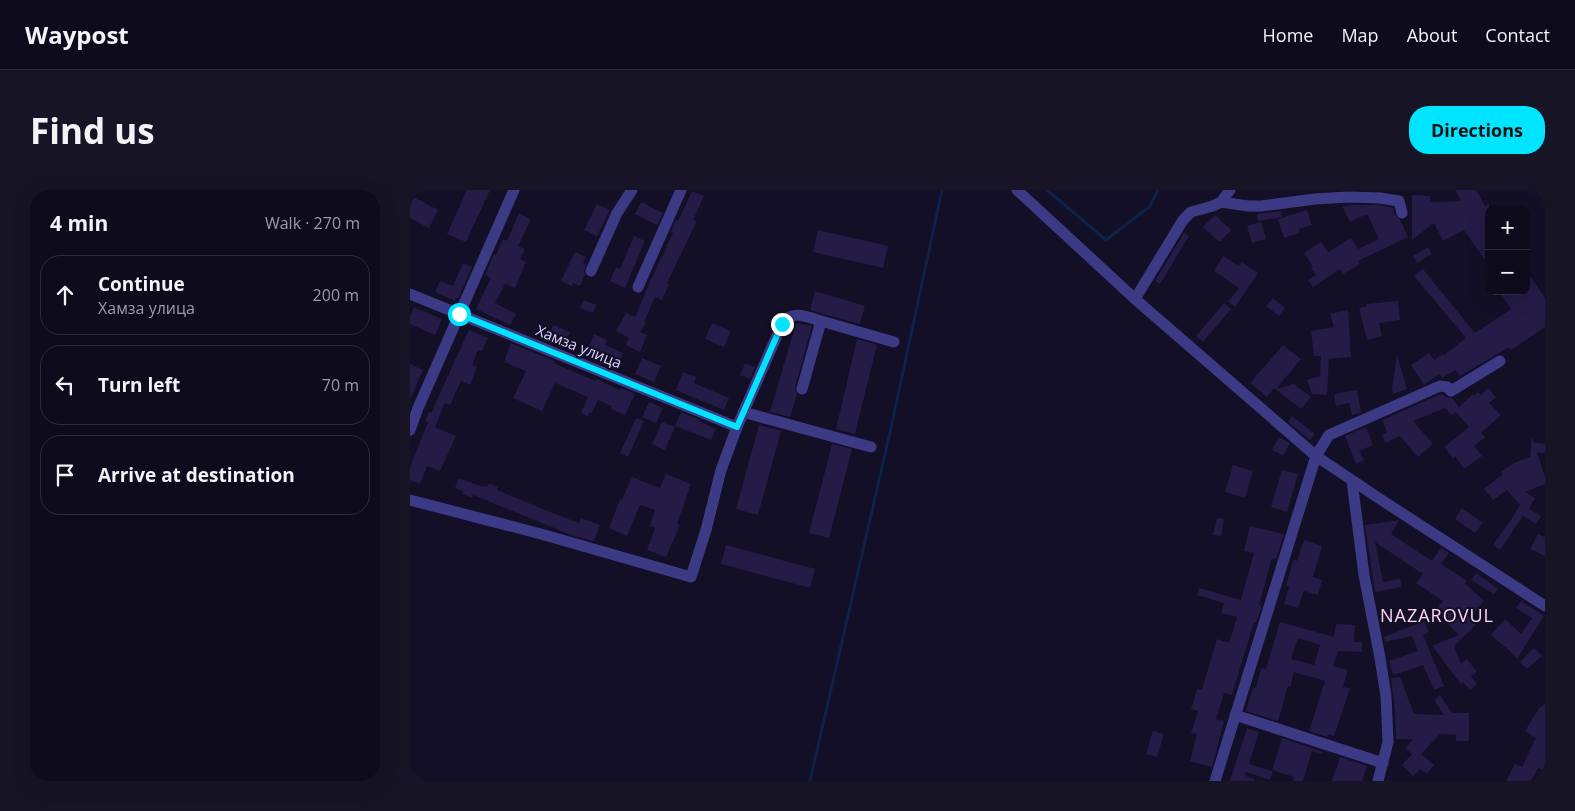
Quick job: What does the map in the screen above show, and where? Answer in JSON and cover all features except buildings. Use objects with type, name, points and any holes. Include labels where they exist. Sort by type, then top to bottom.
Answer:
[{"type":"street","points":[[410,430],[514,190]]},
{"type":"street","points":[[591,271],[618,213],[632,190]]},
{"type":"street","points":[[638,287],[681,190]]},
{"type":"street","points":[[1017,190],[1135,299],[1316,456],[1545,606]]},
{"type":"street","points":[[1135,299],[1183,220],[1191,212],[1222,202],[1230,190]]},
{"type":"street","points":[[1222,202],[1261,206],[1314,199],[1380,198],[1399,201],[1402,212]]},
{"type":"street","name":"Хамза улица","points":[[410,294],[737,427]]},
{"type":"street","points":[[410,500],[541,534],[691,577],[706,530],[721,470],[737,427],[786,318],[793,315],[822,321],[894,342]]},
{"type":"street","points":[[802,389],[822,321]]},
{"type":"street","points":[[1215,781],[1316,456],[1329,435],[1440,386],[1447,386],[1451,391],[1500,362]]},
{"type":"street","points":[[744,412],[870,447]]},
{"type":"street","points":[[1352,481],[1364,575],[1386,696],[1388,742],[1378,781]]},
{"type":"street","points":[[1234,715],[1383,762]]},
{"type":"waterway","points":[[810,781],[891,428],[942,190]]},
{"type":"waterway","points":[[1047,190],[1106,240],[1150,206],[1158,190]]},
{"type":"waterway","points":[[1532,190],[1545,192]]},
{"type":"district","name":"NAZAROVUL","points":[[1437,615]]},
{"type":"route","points":[[459,314],[737,427],[782,324]]}]
